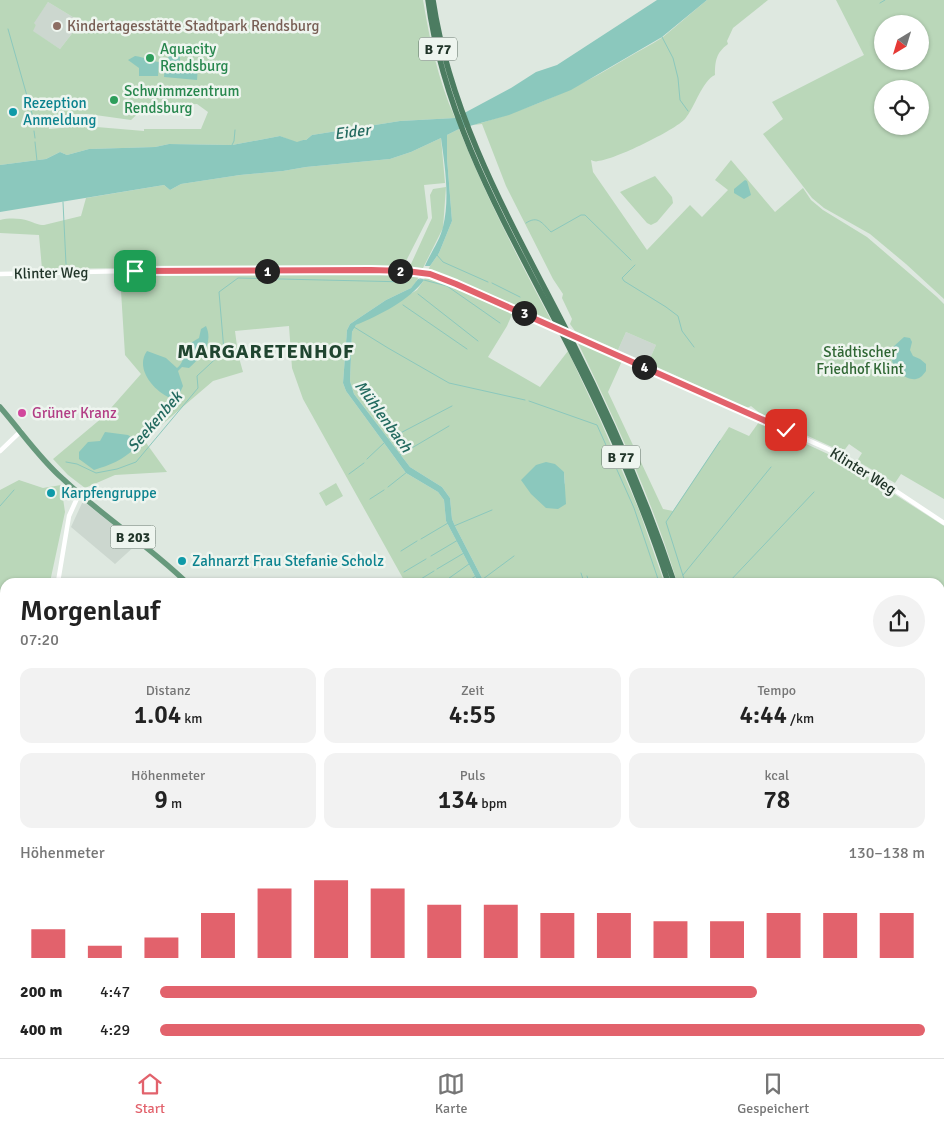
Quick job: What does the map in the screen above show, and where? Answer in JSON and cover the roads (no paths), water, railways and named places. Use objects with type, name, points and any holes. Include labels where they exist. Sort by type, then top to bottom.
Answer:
[{"type":"highway","name":"B 77","points":[[428,0],[442,66],[507,230],[556,322],[623,460],[667,578]]},
{"type":"highway","name":"B 77","points":[[433,0],[455,97]]},
{"type":"highway","name":"B 77","points":[[472,142],[504,210],[614,425],[641,490],[673,578]]},
{"type":"main road","name":"B 203","points":[[0,407],[47,465],[79,494],[181,578]]},
{"type":"street","name":"Klinter Weg","points":[[0,274],[126,271],[371,270],[430,274],[491,298],[828,449],[863,469],[944,523]]},
{"type":"street","points":[[0,451],[21,431]]},
{"type":"street","points":[[59,578],[69,516],[79,494]]},
{"type":"water","name":"Eider","points":[[657,0],[707,0],[662,37],[571,90],[509,115],[459,129],[447,135],[452,221],[439,253],[430,266],[425,266],[442,232],[446,205],[446,182],[441,138],[411,152],[390,159],[240,175],[181,184],[170,190],[164,185],[0,212],[0,165],[46,159],[60,152],[67,155],[89,149],[155,147],[169,144],[232,145],[280,136],[297,142],[306,140],[312,135],[400,121],[455,118],[511,88],[536,72],[557,65]]},
{"type":"water","points":[[169,54],[180,55],[180,64],[198,66],[197,80],[164,77],[165,63],[167,63]]},
{"type":"water","points":[[135,56],[159,62],[158,76],[139,76],[139,68],[128,60]]},
{"type":"water","points":[[745,180],[751,195],[744,199],[734,193],[734,189]]},
{"type":"water","points":[[418,279],[424,280],[402,301],[356,325],[352,332],[350,381],[354,394],[410,467],[442,487],[450,498],[452,519],[482,578],[476,578],[446,521],[444,500],[438,492],[406,473],[346,391],[343,383],[347,330],[350,324],[386,300],[411,288]]},
{"type":"water","points":[[206,326],[208,339],[205,350],[189,368],[182,367],[178,371],[183,386],[178,397],[173,399],[166,396],[153,386],[145,373],[143,365],[147,351],[166,358],[177,368],[186,350],[199,338],[201,329]]},
{"type":"water","points":[[904,337],[910,338],[912,342],[910,350],[913,356],[926,364],[926,371],[918,379],[905,376],[893,363],[893,347]]},
{"type":"water","points":[[105,432],[128,435],[134,439],[135,448],[116,462],[94,470],[79,459],[79,452],[88,442],[100,441]]},
{"type":"water","points":[[546,462],[555,464],[564,472],[566,504],[558,509],[546,508],[531,494],[521,480],[536,465]]},
{"type":"waterway","points":[[880,3],[885,0]]},
{"type":"waterway","points":[[8,29],[33,117]]},
{"type":"waterway","points":[[662,37],[673,58],[678,78],[680,100],[688,111]]},
{"type":"waterway","points":[[232,145],[235,130]]},
{"type":"waterway","points":[[34,131],[35,138]]},
{"type":"waterway","points":[[35,142],[37,161]]},
{"type":"waterway","points":[[63,202],[66,264]]},
{"type":"waterway","points":[[526,223],[534,220],[540,221],[551,232],[581,215],[585,215],[631,260]]},
{"type":"waterway","points":[[437,255],[443,262],[488,282]]},
{"type":"waterway","points":[[635,265],[622,278],[624,281],[678,316],[682,331],[694,347]]},
{"type":"waterway","name":"Seekenbek","points":[[66,462],[77,464],[96,473],[117,469],[136,462],[198,388],[197,376],[224,351],[219,292],[238,278],[407,282]]},
{"type":"waterway","points":[[420,279],[447,286],[500,323]]},
{"type":"waterway","points":[[492,283],[520,297]]},
{"type":"waterway","points":[[418,294],[478,341]]},
{"type":"waterway","points":[[403,305],[467,349]]},
{"type":"waterway","points":[[354,327],[449,383],[525,400]]},
{"type":"waterway","points":[[529,401],[597,425],[634,508],[658,578]]},
{"type":"waterway","name":"Mühlenbach","points":[[389,439],[452,406]]},
{"type":"waterway","name":"Mühlenbach","points":[[400,455],[449,426]]},
{"type":"waterway","points":[[684,578],[666,522],[720,441]]},
{"type":"waterway","name":"Mühlenbach","points":[[367,459],[384,443]]},
{"type":"waterway","points":[[349,474],[364,463]]},
{"type":"waterway","points":[[683,575],[771,467]]},
{"type":"waterway","points":[[388,487],[407,472]]},
{"type":"waterway","name":"Seekenbek","points":[[0,506],[14,490]]},
{"type":"waterway","points":[[370,499],[384,490]]},
{"type":"waterway","points":[[733,578],[814,492]]},
{"type":"waterway","points":[[454,526],[492,510]]},
{"type":"waterway","points":[[421,539],[448,523]]},
{"type":"waterway","points":[[431,556],[458,540]]},
{"type":"waterway","points":[[401,551],[417,541]]},
{"type":"waterway","points":[[437,569],[464,553]]},
{"type":"waterway","points":[[484,578],[514,556]]},
{"type":"waterway","points":[[404,572],[426,559]]},
{"type":"waterway","points":[[449,578],[469,564]]},
{"type":"waterway","points":[[423,578],[434,571]]},
{"type":"waterway","points":[[581,573],[583,578]]},
{"type":"waterway","points":[[473,578],[477,575]]},
{"type":"place","name":"Kindertagesstätte Stadtpark Rendsburg","points":[[57,26]]},
{"type":"place","name":"Aquacity Rendsburg","points":[[150,58]]},
{"type":"place","name":"Schwimmzentrum Rendsburg","points":[[114,100]]},
{"type":"place","name":"Rezeption Anmeldung","points":[[13,112]]},
{"type":"place","name":"Grüner Kranz","points":[[22,413]]},
{"type":"place","name":"Karpfengruppe","points":[[51,493]]},
{"type":"place","name":"Zahnarzt Frau Stefanie Scholz","points":[[182,561]]},
{"type":"district","name":"MARGARETENHOF","points":[[266,351]]},
{"type":"park label","name":"Städtischer Friedhof Klint","points":[[860,360]]}]
